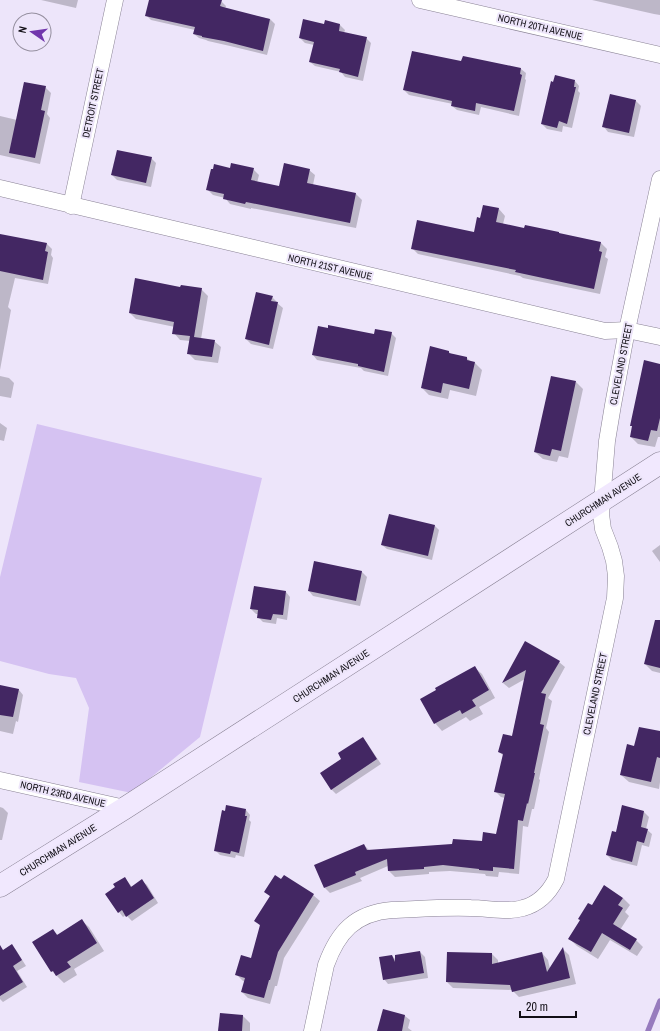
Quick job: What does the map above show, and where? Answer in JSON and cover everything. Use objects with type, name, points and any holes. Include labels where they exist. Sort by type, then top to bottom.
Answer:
[{"type":"main road","name":"CHURCHMAN AVENUE","points":[[0,886],[125,808],[660,463]]},
{"type":"street","name":"DETROIT STREET","points":[[71,206],[114,0]]},
{"type":"street","name":"NORTH 20TH AVENUE","points":[[420,0],[660,55]]},
{"type":"street","name":"CLEVELAND STREET","points":[[312,1031],[329,956],[337,940],[349,926],[356,921],[365,916],[392,910],[454,907],[507,910],[521,909],[534,904],[544,896],[556,879],[615,598],[616,576],[614,561],[603,529],[601,514],[608,434],[627,330],[660,179]]},
{"type":"street","name":"NORTH 21ST AVENUE","points":[[0,188],[605,332],[627,330],[660,337]]},
{"type":"street","name":"NORTH 23RD AVENUE","points":[[0,780],[125,808]]},
{"type":"shaded area","points":[[37,424],[262,478],[200,737],[132,793],[79,782],[89,708],[76,678],[49,674],[0,661],[0,577]]},
{"type":"building","points":[[149,0],[222,0],[220,6],[270,19],[263,51],[202,37],[193,34],[195,27],[145,16]]},
{"type":"building","points":[[303,19],[324,24],[325,20],[340,24],[339,31],[367,37],[358,77],[339,72],[340,69],[309,62],[314,42],[299,38]]},
{"type":"building","points":[[412,51],[461,61],[463,56],[521,68],[520,74],[522,75],[514,111],[476,103],[475,111],[451,106],[452,101],[403,90]]},
{"type":"building","points":[[555,75],[575,80],[574,87],[576,87],[567,124],[559,121],[557,128],[541,124],[551,81],[553,82]]},
{"type":"building","points":[[24,82],[46,86],[41,110],[45,111],[35,158],[9,153]]},
{"type":"building","points":[[610,94],[636,100],[629,133],[602,127]]},
{"type":"building","points":[[117,150],[152,157],[146,183],[111,175]]},
{"type":"building","points":[[231,163],[254,168],[251,180],[279,186],[284,163],[310,169],[307,183],[356,193],[350,223],[246,202],[245,204],[223,199],[224,194],[206,190],[211,169],[213,169],[214,164],[230,168]]},
{"type":"building","points":[[483,205],[499,208],[496,222],[524,228],[525,225],[601,242],[599,251],[602,252],[594,289],[515,272],[516,270],[411,249],[417,220],[474,232],[477,217],[480,218]]},
{"type":"building","points":[[0,234],[47,243],[45,251],[48,252],[43,280],[0,271]]},
{"type":"building","points":[[135,278],[180,287],[181,285],[202,288],[194,337],[215,340],[212,357],[187,354],[190,336],[172,334],[174,322],[129,313]]},
{"type":"building","points":[[256,292],[273,296],[271,301],[278,302],[269,345],[245,339]]},
{"type":"building","points":[[328,325],[374,334],[375,329],[392,332],[384,372],[358,366],[358,364],[312,355],[318,326],[328,328]]},
{"type":"building","points":[[430,346],[449,351],[449,353],[467,357],[467,360],[475,362],[469,389],[443,383],[441,393],[421,388]]},
{"type":"building","points":[[644,360],[660,364],[660,418],[657,431],[651,430],[648,441],[630,437],[632,426],[630,426]]},
{"type":"building","points":[[551,376],[576,381],[561,451],[552,449],[550,456],[534,452]]},
{"type":"building","points":[[389,514],[435,525],[428,556],[381,545]]},
{"type":"building","points":[[314,561],[362,571],[356,601],[308,591]]},
{"type":"building","points":[[254,586],[286,591],[283,615],[273,614],[271,620],[257,618],[258,610],[250,609]]},
{"type":"building","points":[[655,620],[660,620],[660,668],[644,664]]},
{"type":"building","points":[[525,641],[560,661],[541,693],[546,694],[540,724],[544,725],[528,804],[527,803],[523,821],[518,820],[514,869],[493,867],[493,871],[443,865],[424,867],[424,869],[388,871],[387,859],[355,872],[356,875],[324,888],[314,865],[364,844],[367,850],[452,844],[453,839],[482,841],[483,832],[496,834],[505,794],[494,792],[503,754],[498,752],[503,734],[512,736],[526,670],[502,683]]},
{"type":"building","points":[[475,666],[489,690],[472,700],[476,706],[462,714],[460,710],[434,724],[420,699],[436,690],[435,688]]},
{"type":"building","points":[[0,685],[19,689],[13,717],[0,715]]},
{"type":"building","points":[[639,727],[660,731],[660,758],[657,757],[651,782],[620,775],[627,744],[634,746]]},
{"type":"building","points":[[363,737],[377,759],[331,790],[320,773],[341,759],[338,753]]},
{"type":"building","points":[[226,805],[246,809],[245,816],[247,816],[239,853],[231,851],[230,854],[214,851],[222,810],[225,811]]},
{"type":"building","points":[[622,805],[644,811],[641,827],[648,829],[644,843],[637,841],[632,862],[606,855],[612,831],[616,832]]},
{"type":"building","points":[[275,875],[281,879],[284,875],[314,894],[278,952],[264,998],[241,992],[245,978],[235,975],[241,955],[251,958],[260,925],[254,921],[270,896],[264,892]]},
{"type":"building","points":[[125,877],[131,887],[142,879],[154,898],[126,917],[122,910],[118,913],[105,894],[115,887],[113,884]]},
{"type":"building","points":[[604,885],[623,898],[618,905],[623,908],[613,924],[637,939],[630,950],[602,933],[591,952],[568,939],[580,920],[578,919],[588,903],[592,905]]},
{"type":"building","points":[[82,919],[97,943],[67,962],[71,967],[56,976],[53,971],[51,972],[32,942],[53,929],[57,935]]},
{"type":"building","points":[[12,944],[22,960],[13,966],[23,982],[0,996],[0,945],[3,950]]},
{"type":"building","points":[[563,947],[570,978],[512,992],[510,985],[446,982],[447,952],[492,953],[492,964],[542,952],[547,972]]},
{"type":"building","points":[[420,951],[424,973],[383,980],[379,957],[392,955],[395,962],[395,955]]},
{"type":"building","points":[[383,1009],[405,1015],[402,1031],[377,1031]]},
{"type":"building","points":[[220,1013],[243,1015],[242,1031],[218,1031]]},
{"type":"waterway","points":[[648,1031],[660,1001]]}]
